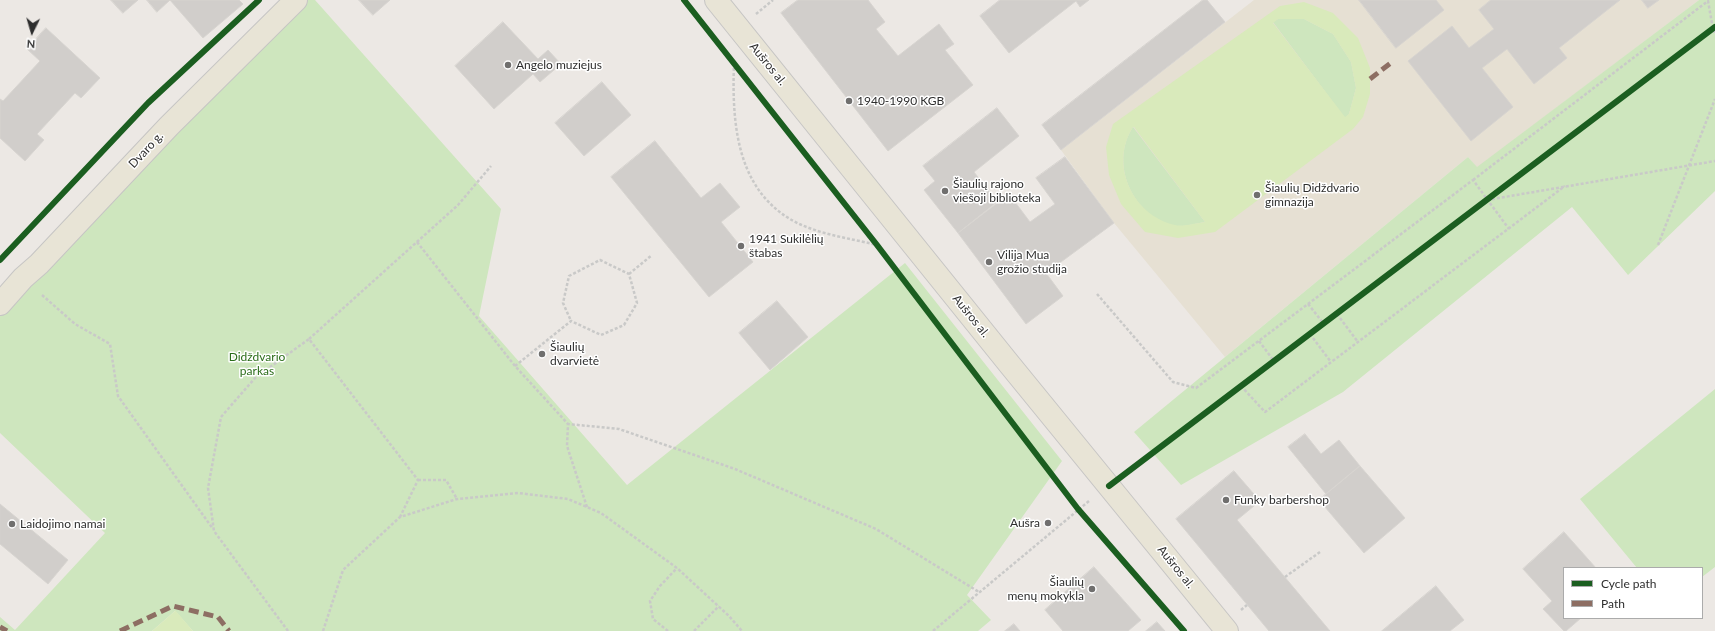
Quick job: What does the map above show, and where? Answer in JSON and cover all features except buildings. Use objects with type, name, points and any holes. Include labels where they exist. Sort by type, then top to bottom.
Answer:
[{"type":"main road","name":"Dvaro g.","points":[[0,304],[23,278],[40,264],[169,126],[296,0]]},
{"type":"main road","name":"Aušros al.","points":[[716,0],[1227,631]]},
{"type":"path","points":[[1097,294],[1173,382],[1196,388],[1708,1],[1713,29],[1715,32]]},
{"type":"path","points":[[734,63],[733,98],[742,156],[752,180],[766,199],[789,219],[814,229],[877,245]]},
{"type":"path","points":[[1658,245],[1715,99]]},
{"type":"path","points":[[1487,200],[1715,161]]},
{"type":"path","points":[[214,531],[208,488],[221,417],[255,378],[309,339],[458,205],[491,166]]},
{"type":"path","points":[[1473,180],[1509,229]]},
{"type":"path","points":[[1241,386],[1265,412],[1566,186]]},
{"type":"path","points":[[417,242],[515,366],[568,424],[619,429],[735,469],[876,529],[979,592]]},
{"type":"path","points":[[629,274],[652,254]]},
{"type":"path","points":[[600,260],[629,274],[637,303],[624,325],[601,335],[571,321],[563,303],[569,276],[600,260]]},
{"type":"path","points":[[23,278],[75,324],[110,344],[118,396],[214,531],[288,631]]},
{"type":"path","points":[[1308,304],[1324,324]]},
{"type":"path","points":[[1337,314],[1358,342]]},
{"type":"path","points":[[515,366],[571,321]]},
{"type":"path","points":[[1310,334],[1331,362]]},
{"type":"path","points":[[309,339],[418,480]]},
{"type":"path","points":[[1259,341],[1274,361]]},
{"type":"path","points":[[568,424],[567,446],[587,507]]},
{"type":"path","points":[[418,480],[446,480],[457,499]]},
{"type":"path","points":[[323,631],[343,570],[400,517],[418,480]]},
{"type":"path","points":[[933,631],[1078,509],[1109,486]]},
{"type":"path","points":[[400,517],[457,499],[518,492],[568,500],[601,513],[677,568],[719,606],[742,631]]},
{"type":"path","points":[[1285,577],[1320,552]]},
{"type":"path","points":[[668,631],[653,619],[650,601],[660,586],[677,568]]},
{"type":"path","points":[[694,631],[719,606]]},
{"type":"shaded area","name":"Šiaulių Didždvario gimnazija","points":[[1254,0],[1699,0],[1477,168],[1468,157],[1225,357],[1114,223],[1061,150]]},
{"type":"green space","name":"Didždvario parkas","points":[[296,0],[315,0],[501,209],[479,316],[627,485],[905,263],[1062,461],[967,595],[991,620],[978,631],[193,631],[175,611],[152,631],[0,631],[0,617],[15,630],[105,533],[0,433],[0,304]]},
{"type":"green space","points":[[1699,0],[1715,0],[1715,191],[1628,275],[1572,207],[1343,392],[1181,485],[1134,432],[1468,157],[1477,167]]},
{"type":"green space","points":[[1304,2],[1333,13],[1358,38],[1370,68],[1370,94],[1363,117],[1353,129],[1215,232],[1178,238],[1145,232],[1121,204],[1109,175],[1106,147],[1113,124],[1280,6]],"holes":[[[1278,19],[1304,19],[1333,34],[1351,62],[1356,88],[1349,114],[1345,117],[1273,23]],[[1134,127],[1205,222],[1175,225],[1160,219],[1147,211],[1136,199],[1124,172],[1123,157],[1126,141]]]},
{"type":"green space","points":[[1278,19],[1304,19],[1333,34],[1351,62],[1356,88],[1349,114],[1345,118],[1273,22]]},
{"type":"green space","points":[[1133,127],[1205,222],[1175,226],[1160,220],[1147,211],[1136,200],[1124,172],[1123,156],[1126,141]]},
{"type":"green space","points":[[1715,389],[1715,567],[1703,576],[1703,567],[1636,567],[1580,499]]},
{"type":"green space","points":[[175,611],[193,631],[152,631]]},
{"type":"marked path","points":[[1370,79],[1392,62]]},
{"type":"marked path","points":[[120,631],[173,606],[218,617],[229,631]]},
{"type":"marked path","points":[[0,627],[7,631]]},
{"type":"cycle path","points":[[0,260],[148,103],[259,0]]},
{"type":"cycle path","points":[[684,0],[877,245],[1078,509],[1184,631]]},
{"type":"cycle path","points":[[1109,486],[1715,27]]},
{"type":"place","name":"Angelo muziejus","points":[[508,65]]},
{"type":"place","name":"1940-1990 KGB","points":[[849,101]]},
{"type":"place","name":"Šiaulių rajono viešoji biblioteka","points":[[945,191]]},
{"type":"place","name":"Šiaulių Didždvario gimnazija","points":[[1257,195]]},
{"type":"place","name":"1941 Sukilėlių štabas","points":[[741,246]]},
{"type":"place","name":"Vilija Mua grožio studija","points":[[989,262]]},
{"type":"place","name":"Šiaulių dvarvietė","points":[[542,354]]},
{"type":"place","name":"Funky barbershop","points":[[1226,500]]},
{"type":"place","name":"Aušra","points":[[1048,523]]},
{"type":"place","name":"Laidojimo namai","points":[[12,524]]},
{"type":"place","name":"Šiaulių menų mokykla","points":[[1092,589]]}]
